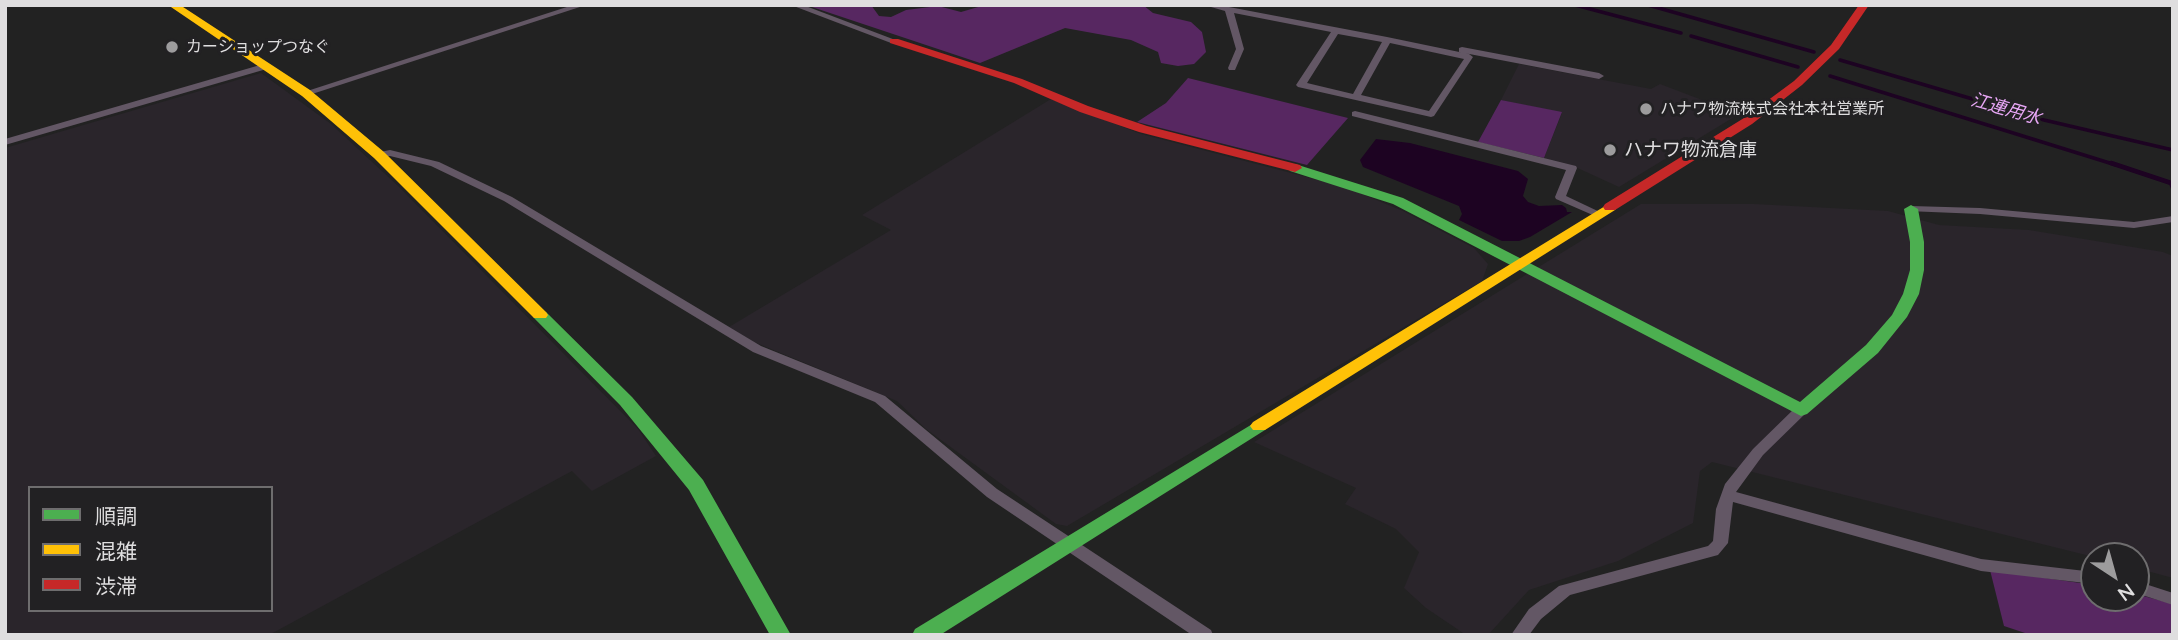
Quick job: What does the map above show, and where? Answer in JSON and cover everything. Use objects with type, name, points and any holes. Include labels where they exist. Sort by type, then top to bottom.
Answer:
[{"type":"street","points":[[173,5],[306,93],[379,155],[626,401],[696,485],[781,635]]},
{"type":"street","points":[[306,93],[582,5]]},
{"type":"street","points":[[795,5],[1017,81],[1084,109],[1143,129],[1365,189],[1398,201],[1801,410]]},
{"type":"street","points":[[1208,5],[1469,57],[1430,114],[1301,85],[1336,31]]},
{"type":"street","points":[[922,635],[1748,121],[1798,83],[1835,47],[1864,5]]},
{"type":"street","points":[[1228,9],[1240,49],[1233,68]]},
{"type":"street","points":[[1356,97],[1387,40]]},
{"type":"street","points":[[1441,52],[1453,47],[1599,76]]},
{"type":"street","points":[[5,142],[267,66]]},
{"type":"street","points":[[1355,114],[1572,168],[1560,197],[1599,214]]},
{"type":"street","points":[[379,155],[390,153],[435,164],[508,199],[757,349],[880,399],[982,484],[1205,635]]},
{"type":"street","points":[[1519,635],[1535,614],[1565,590],[1713,551],[1720,542],[1723,509],[1728,495],[1758,452],[1801,410],[1872,349],[1899,317],[1911,294],[1917,270],[1917,242],[1911,209],[1980,211],[2134,225],[2173,219]]},
{"type":"street","points":[[1728,495],[1981,565],[2080,576]]},
{"type":"street","points":[[2150,591],[2173,598]]},
{"type":"shaded area","points":[[806,5],[871,5],[879,16],[891,17],[906,10],[938,6],[961,12],[985,5],[1143,5],[1153,13],[1191,22],[1202,32],[1206,52],[1194,64],[1178,66],[1161,63],[1158,52],[1131,40],[1065,28],[980,63]]},
{"type":"shaded area","points":[[1519,64],[1651,89],[1660,84],[1739,114],[1619,187],[1571,165],[1544,158],[1562,113],[1501,100]]},
{"type":"shaded area","points":[[261,73],[331,124],[397,185],[638,429],[656,456],[592,491],[572,471],[269,635],[5,635],[5,148]]},
{"type":"shaded area","points":[[1188,78],[1348,118],[1307,165],[1137,122],[1166,103]]},
{"type":"shaded area","points":[[1051,99],[1141,134],[1345,187],[1403,211],[1474,248],[1488,264],[1482,281],[1067,526],[1056,524],[926,429],[897,401],[754,342],[729,327],[891,230],[862,215]]},
{"type":"shaded area","points":[[1501,100],[1562,112],[1544,158],[1478,142]]},
{"type":"shaded area","points":[[1376,139],[1410,143],[1518,171],[1528,179],[1523,196],[1528,202],[1539,206],[1562,205],[1567,212],[1572,212],[1530,237],[1519,241],[1502,241],[1459,220],[1462,214],[1459,206],[1363,167],[1360,160]]},
{"type":"shaded area","points":[[1641,204],[1754,204],[1888,211],[1939,225],[2029,230],[2163,252],[2173,256],[2173,578],[2150,572],[2150,542],[2080,542],[2080,554],[1712,462],[1700,471],[1693,523],[1618,561],[1529,590],[1488,635],[1466,635],[1426,608],[1404,588],[1419,552],[1396,529],[1345,504],[1356,488],[1254,442]]},
{"type":"shaded area","points":[[1990,570],[2080,583],[2080,612],[2150,612],[2150,598],[2173,604],[2173,635],[2031,635],[2004,626]]},
{"type":"waterway","points":[[1575,5],[1681,33]]},
{"type":"waterway","name":"江連用水","points":[[1648,5],[1814,52]]},
{"type":"waterway","points":[[1691,36],[1798,67]]},
{"type":"waterway","name":"江連用水","points":[[1840,60],[2044,120],[2173,150]]},
{"type":"waterway","points":[[1830,76],[2116,165]]},
{"type":"waterway","points":[[2111,163],[2171,183],[2173,188]]},
{"type":"traffic: fast","points":[[1295,168],[1398,201],[1801,410],[1872,349],[1899,317],[1911,294],[1917,270],[1917,242],[1911,209]]},
{"type":"traffic: fast","points":[[540,315],[626,401],[696,485],[781,635]]},
{"type":"traffic: fast","points":[[922,635],[1259,426]]},
{"type":"traffic: slow","points":[[173,5],[306,93],[379,155],[540,315]]},
{"type":"traffic: slow","points":[[1259,426],[1610,207]]},
{"type":"traffic: jam","points":[[1610,207],[1748,121],[1798,83],[1835,47],[1864,5]]},
{"type":"traffic: jam","points":[[894,41],[1018,81],[1084,109],[1143,129],[1295,168]]},
{"type":"place","name":"カーショップつなぐ","points":[[172,47]]},
{"type":"place","name":"ハナワ物流株式会社本社営業所","points":[[1646,109]]},
{"type":"place","name":"ハナワ物流倉庫","points":[[1610,150]]}]
